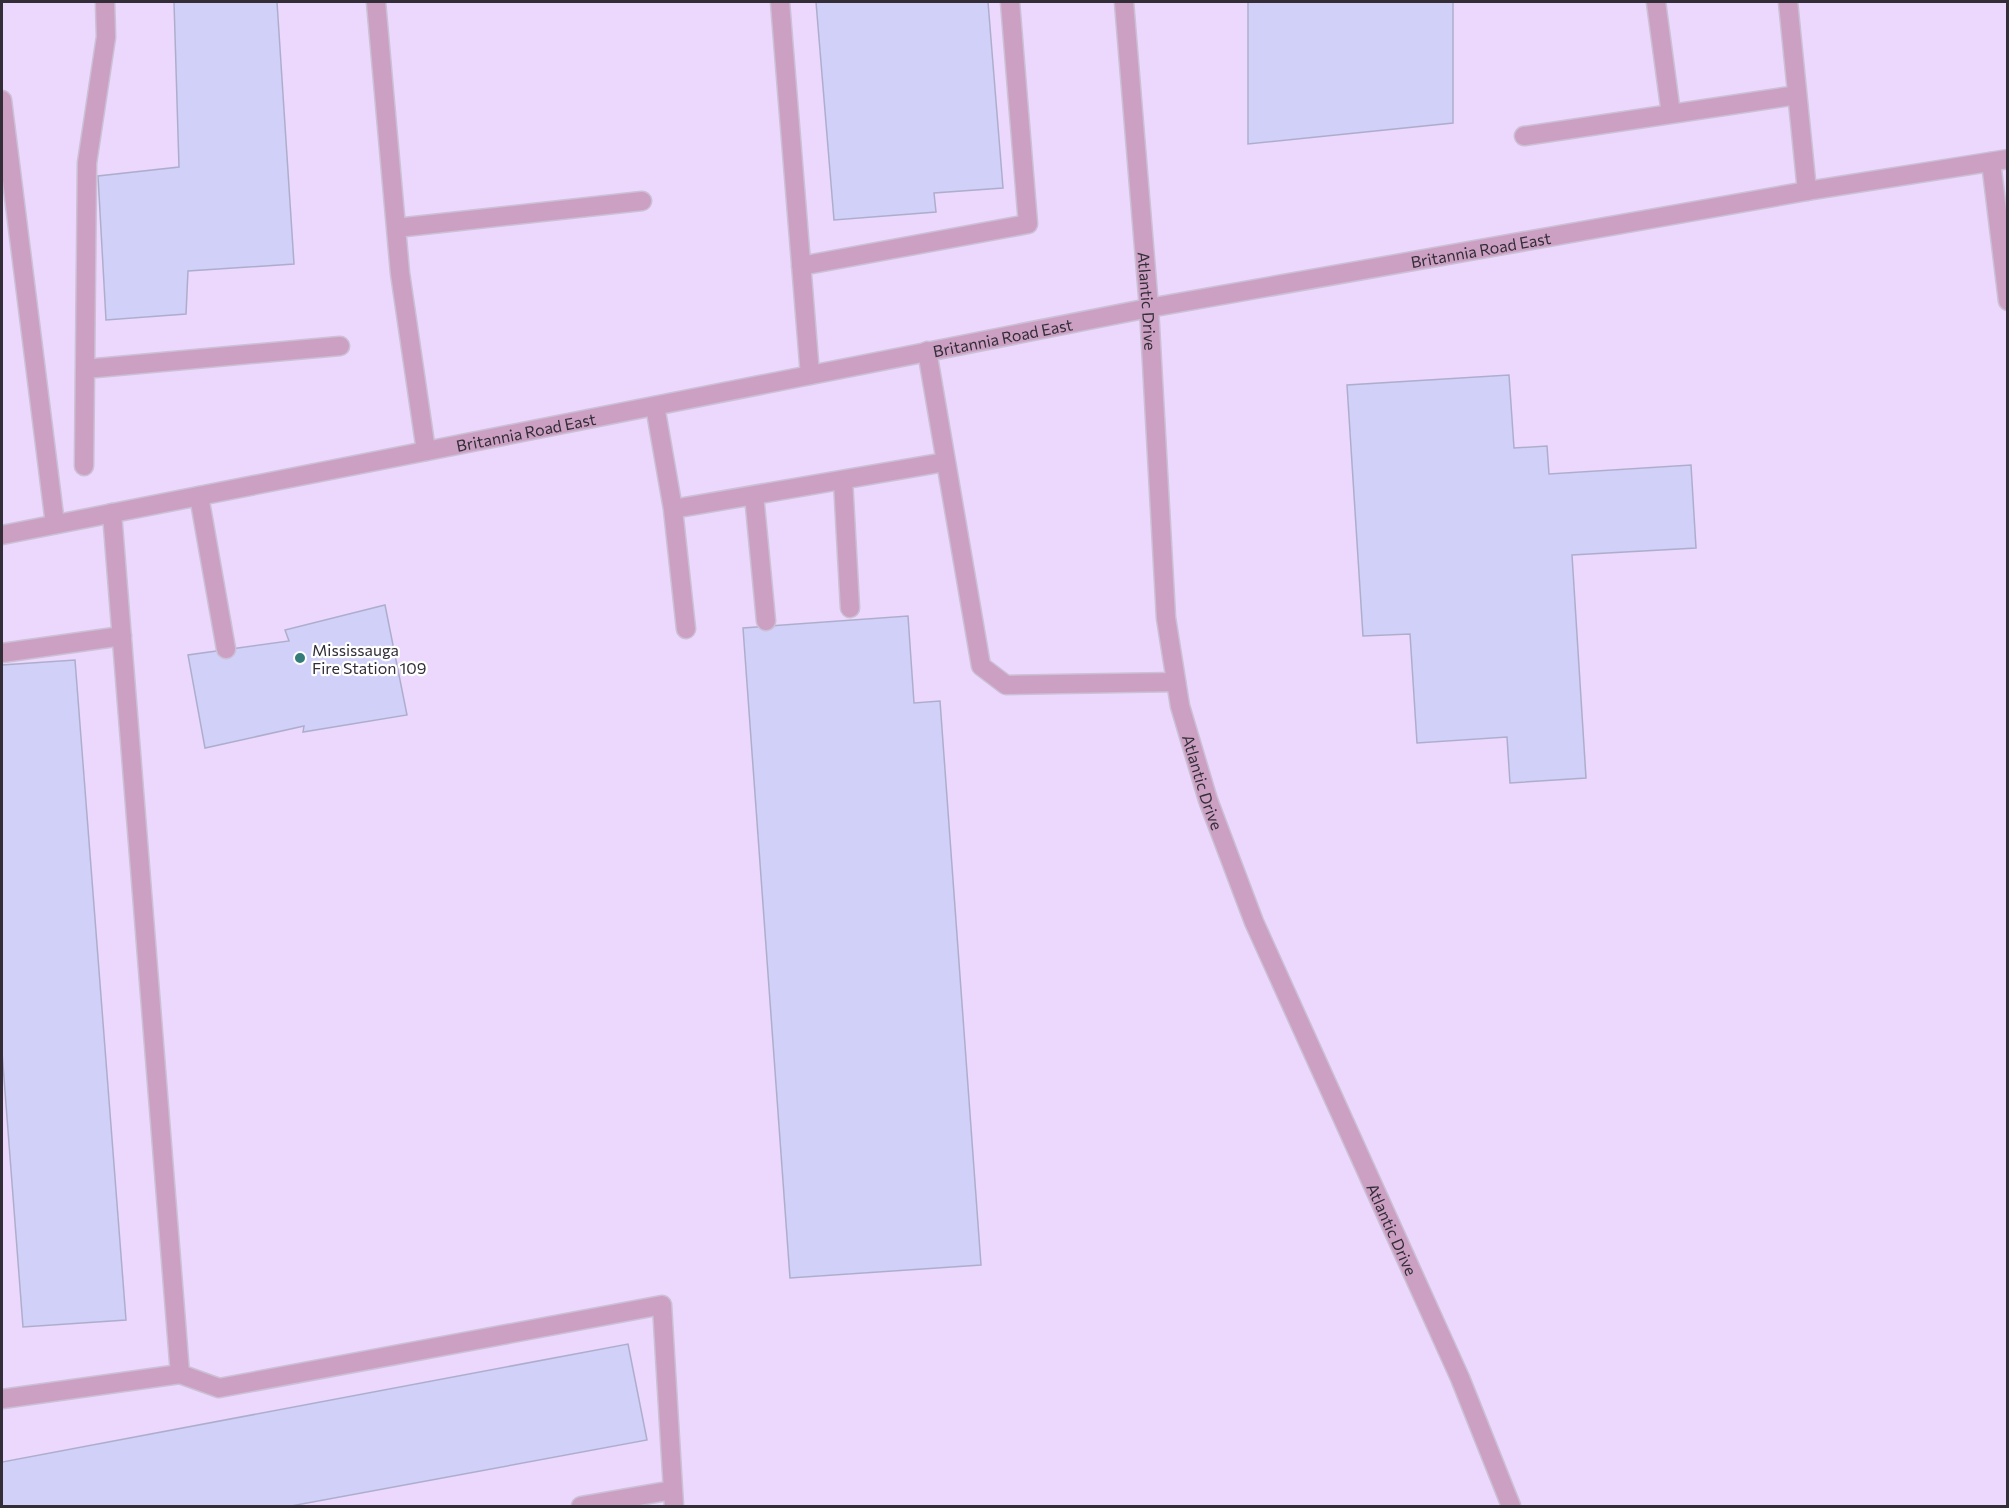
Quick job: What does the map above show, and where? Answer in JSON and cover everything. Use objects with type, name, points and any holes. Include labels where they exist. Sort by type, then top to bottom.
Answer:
[{"type":"street","points":[[84,466],[87,163],[106,37],[105,2]]},
{"type":"street","points":[[376,2],[396,228],[426,451]]},
{"type":"street","points":[[780,2],[810,375]]},
{"type":"street","points":[[801,266],[1028,224],[1010,2]]},
{"type":"street","name":"Atlantic Drive","points":[[1124,2],[1149,308],[1166,618],[1180,706],[1209,800],[1254,922],[1456,1367],[1511,1506]]},
{"type":"street","points":[[1656,2],[1671,114]]},
{"type":"street","points":[[1788,2],[1807,191]]},
{"type":"street","points":[[1524,136],[1797,95]]},
{"type":"street","points":[[2,100],[55,524]]},
{"type":"street","points":[[1999,160],[2007,300]]},
{"type":"street","name":"Britannia Road East","points":[[2,535],[1149,308],[1807,191],[1999,160]]},
{"type":"street","points":[[396,228],[642,201]]},
{"type":"street","points":[[85,369],[340,345]]},
{"type":"street","points":[[927,351],[981,666],[1006,685],[1176,682]]},
{"type":"street","points":[[655,406],[674,509],[686,629]]},
{"type":"street","points":[[674,509],[945,462]]},
{"type":"street","points":[[843,480],[850,608]]},
{"type":"street","points":[[754,495],[766,621]]},
{"type":"street","points":[[200,496],[226,649]]},
{"type":"street","points":[[112,513],[180,1374]]},
{"type":"street","points":[[2,652],[122,636]]},
{"type":"street","points":[[2,1399],[180,1374],[219,1388],[662,1305],[673,1498],[581,1506]]},
{"type":"shaded area","points":[[2,2],[2007,2],[2007,1506],[2,1506]]},
{"type":"building","points":[[174,2],[277,2],[294,264],[188,271],[186,314],[106,320],[98,176],[179,167]]},
{"type":"building","points":[[816,2],[988,2],[1003,188],[934,193],[936,212],[834,220]]},
{"type":"building","points":[[1248,2],[1453,2],[1453,123],[1248,144]]},
{"type":"building","points":[[1509,375],[1514,448],[1547,446],[1549,474],[1691,465],[1696,548],[1572,555],[1586,778],[1510,783],[1507,737],[1417,743],[1410,634],[1363,636],[1347,385]]},
{"type":"building","points":[[385,605],[407,715],[303,732],[304,726],[205,748],[188,655],[289,641],[285,630]]},
{"type":"building","points":[[908,616],[914,703],[940,701],[981,1265],[790,1278],[743,628]]},
{"type":"building","points":[[75,660],[126,1320],[23,1327],[2,1052],[2,665]]},
{"type":"building","points":[[628,1344],[647,1440],[291,1506],[2,1506],[2,1462]]},
{"type":"place","name":"Mississauga Fire Station 109","points":[[300,658]]}]
